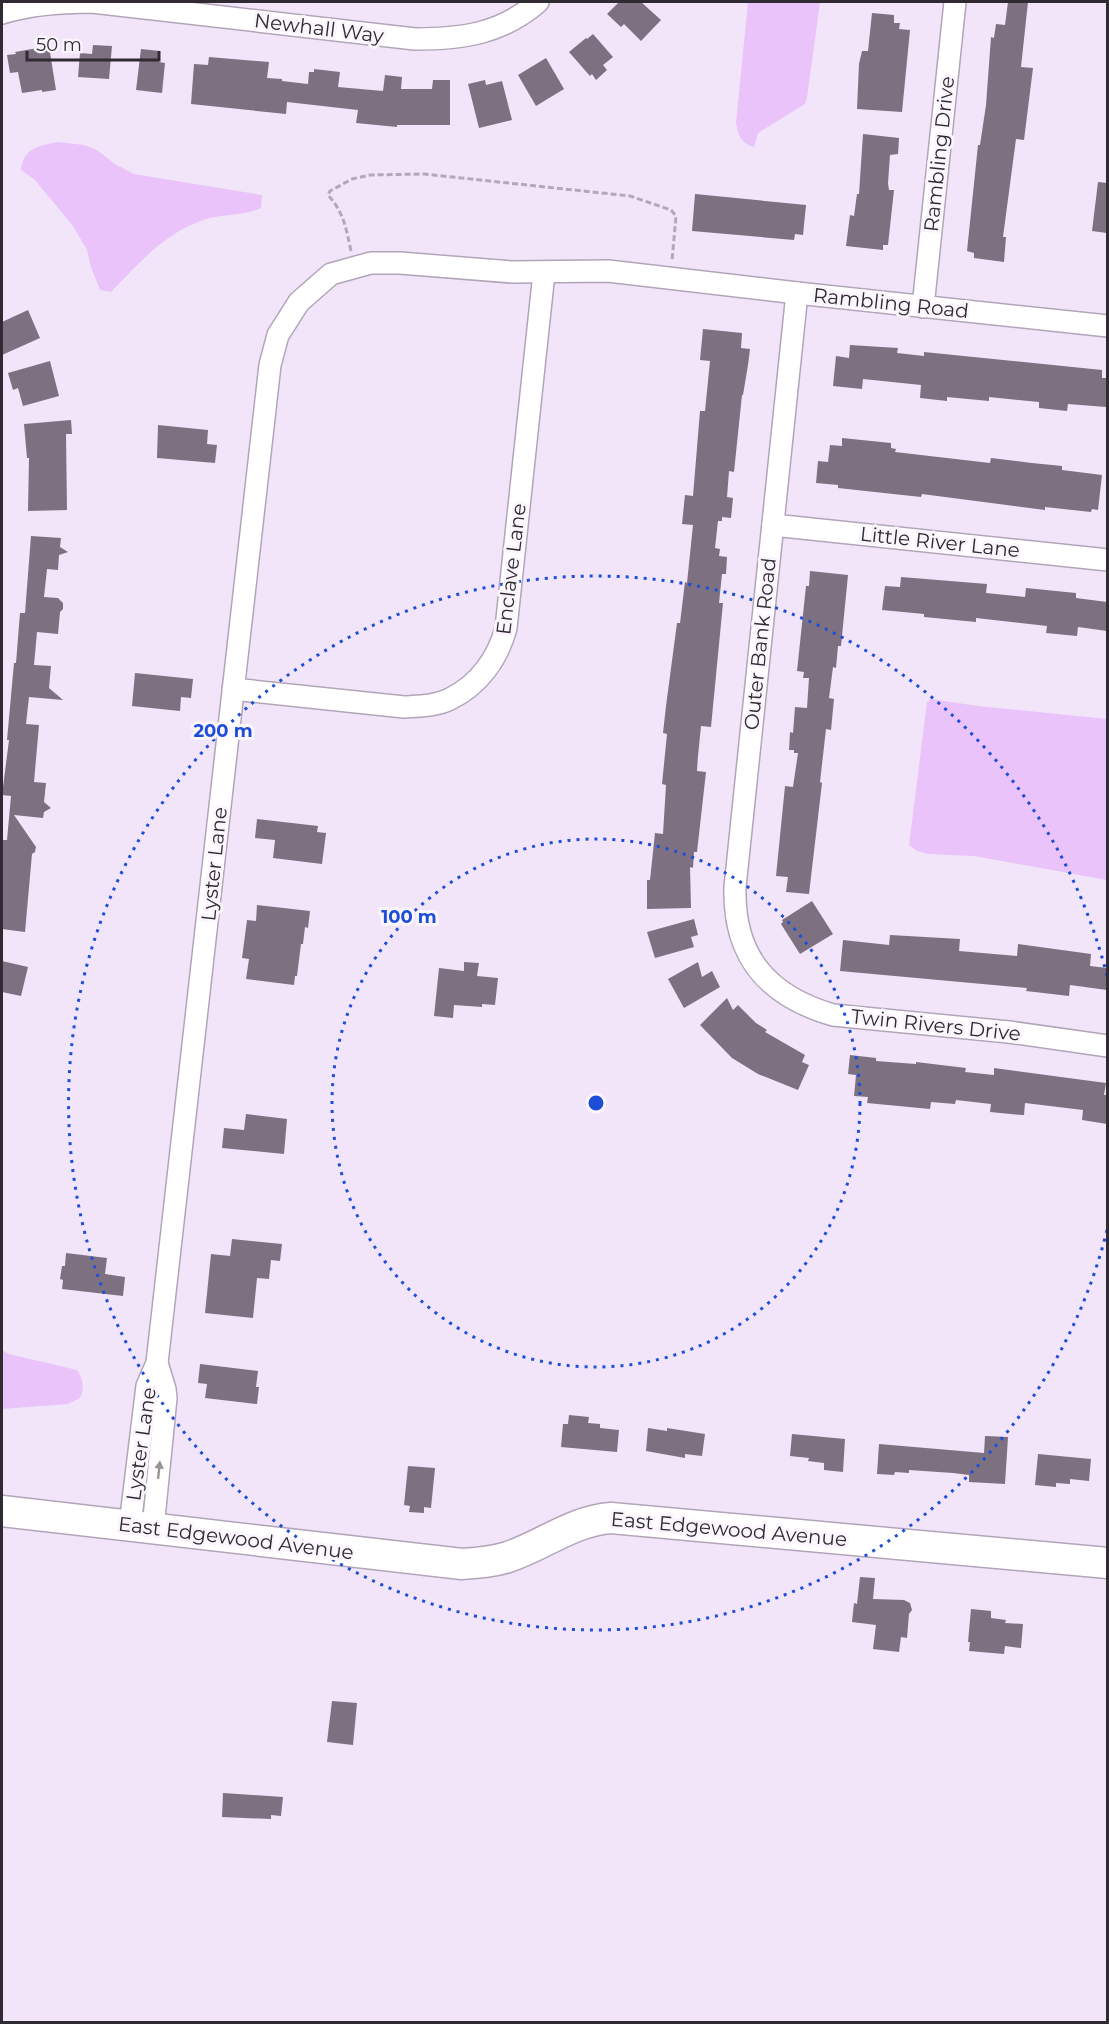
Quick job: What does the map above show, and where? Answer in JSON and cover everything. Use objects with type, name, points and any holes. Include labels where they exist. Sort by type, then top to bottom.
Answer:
[{"type":"main road","name":"East Edgewood Avenue","points":[[2,1511],[462,1564],[510,1557],[572,1527],[598,1519],[611,1518],[1107,1563]]},
{"type":"street","name":"Newhall Way","points":[[2,13],[54,2],[92,2],[415,39],[443,39],[472,36],[502,25],[532,7]]},
{"type":"street","name":"Rambling Drive","points":[[923,307],[955,2]]},
{"type":"street","name":"Rambling Road","points":[[354,267],[371,262],[512,272],[608,271],[1107,326]]},
{"type":"street","name":"Lyster Lane","points":[[142,1527],[147,1386],[157,1363],[270,365],[278,334],[299,302],[332,274],[354,267]]},
{"type":"street","name":"Enclave Lane","points":[[234,689],[404,707],[425,706],[449,700],[465,690],[494,659],[502,644],[506,628],[544,273]]},
{"type":"street","name":"Outer Bank Road","points":[[772,984],[758,969],[746,950],[734,911],[796,293]]},
{"type":"street","name":"Little River Lane","points":[[773,525],[1107,560]]},
{"type":"street","name":"Twin Rivers Drive","points":[[772,984],[788,997],[812,1009],[833,1015],[1008,1032],[1107,1046]]},
{"type":"path","points":[[354,267],[346,225],[340,208],[328,195],[330,191],[352,179],[370,175],[424,174],[630,196],[671,210],[676,216],[673,277]]},
{"type":"shaded area","points":[[748,2],[820,2],[805,104],[758,133],[754,147],[746,144],[741,138],[736,123]]},
{"type":"shaded area","points":[[58,142],[84,145],[97,150],[115,164],[134,174],[262,195],[261,208],[246,213],[206,219],[185,228],[151,252],[111,292],[100,290],[87,250],[73,226],[34,179],[21,170],[25,156],[29,152]]},
{"type":"shaded area","points":[[931,699],[1107,719],[1107,880],[974,856],[929,854],[917,851],[909,845],[927,702]]},
{"type":"shaded area","points":[[2,1350],[9,1354],[77,1370],[83,1384],[80,1398],[68,1404],[2,1409]]},
{"type":"building","points":[[619,2],[641,2],[661,20],[641,41],[624,24],[621,27],[607,14]]},
{"type":"building","points":[[1008,2],[1028,2],[1021,67],[1033,68],[1024,140],[1016,139],[1003,237],[1006,237],[1004,262],[974,258],[974,253],[967,251],[978,145],[980,145],[986,105],[991,37],[994,38],[996,24],[1005,25]]},
{"type":"building","points":[[872,13],[894,15],[894,23],[900,23],[899,29],[910,30],[902,112],[857,109],[859,64],[862,51],[868,51]]},
{"type":"building","points":[[593,34],[613,57],[603,65],[607,70],[596,80],[569,52]]},
{"type":"building","points":[[93,45],[112,46],[109,79],[78,77],[80,53],[92,54]]},
{"type":"building","points":[[49,46],[56,90],[22,93],[18,72],[10,73],[7,55]]},
{"type":"building","points":[[141,49],[160,51],[159,62],[165,63],[162,93],[136,90]]},
{"type":"building","points":[[209,57],[269,62],[267,78],[308,84],[309,72],[314,72],[314,69],[340,72],[338,87],[383,91],[385,75],[402,77],[401,89],[432,89],[433,80],[450,80],[450,125],[397,125],[397,127],[356,123],[358,110],[287,102],[286,114],[191,104],[194,64],[208,65]]},
{"type":"building","points":[[546,58],[564,89],[536,106],[518,75]]},
{"type":"building","points":[[485,80],[486,85],[502,81],[512,120],[479,128],[468,84]]},
{"type":"building","points":[[863,134],[899,138],[898,154],[890,155],[888,183],[889,190],[894,190],[888,245],[883,245],[883,250],[846,246],[850,215],[854,216],[857,194],[859,194]]},
{"type":"building","points":[[1098,182],[1107,183],[1107,233],[1092,231]]},
{"type":"building","points":[[695,194],[806,205],[803,235],[795,234],[794,240],[692,231]]},
{"type":"building","points":[[28,310],[40,338],[2,355],[2,322]]},
{"type":"building","points":[[703,329],[742,333],[741,348],[750,349],[742,395],[734,472],[729,471],[727,497],[733,498],[731,518],[722,517],[722,521],[718,521],[715,548],[720,549],[719,556],[727,557],[726,574],[722,574],[719,603],[723,603],[711,727],[701,726],[697,771],[706,772],[697,852],[694,852],[693,868],[690,867],[691,908],[647,909],[647,880],[650,880],[655,833],[663,834],[666,785],[662,784],[667,734],[663,733],[677,623],[680,623],[685,582],[687,583],[693,525],[682,524],[685,495],[693,496],[700,411],[705,411],[710,361],[700,360]]},
{"type":"building","points":[[850,345],[898,348],[897,353],[924,356],[924,352],[1102,370],[1102,378],[1107,378],[1106,407],[1068,404],[1067,411],[1039,408],[1039,402],[989,397],[989,401],[947,397],[947,401],[920,398],[921,385],[863,379],[862,389],[833,386],[836,356],[849,358]]},
{"type":"building","points":[[50,361],[59,396],[23,406],[18,388],[13,390],[8,373]]},
{"type":"building","points":[[71,420],[72,434],[66,434],[67,510],[28,511],[29,458],[27,458],[24,424]]},
{"type":"building","points":[[158,425],[208,430],[207,444],[217,445],[215,463],[157,458]]},
{"type":"building","points":[[842,438],[891,443],[891,448],[896,449],[895,452],[990,463],[991,458],[1062,466],[1062,470],[1102,475],[1098,510],[1092,509],[1091,512],[1045,507],[1045,510],[922,494],[921,497],[838,488],[838,485],[816,483],[818,461],[828,462],[830,445],[842,446]]},
{"type":"building","points":[[31,536],[61,538],[60,547],[68,552],[59,555],[58,570],[47,569],[44,597],[58,598],[63,603],[63,609],[60,612],[58,634],[37,632],[34,665],[51,666],[49,688],[63,700],[29,697],[26,724],[39,725],[34,782],[46,783],[44,802],[51,808],[44,812],[43,818],[14,815],[36,847],[32,854],[25,932],[2,929],[2,840],[7,840],[11,796],[2,795],[9,740],[7,740],[14,663],[16,663],[20,613],[25,613]]},
{"type":"building","points":[[810,571],[848,575],[841,646],[838,646],[836,668],[833,667],[829,698],[834,699],[831,730],[826,729],[809,894],[786,892],[788,877],[776,876],[785,786],[793,787],[798,753],[789,750],[790,732],[793,733],[795,707],[807,708],[809,678],[803,678],[804,672],[797,671],[806,586],[809,586]]},
{"type":"building","points":[[901,577],[987,584],[986,593],[1025,597],[1026,588],[1076,593],[1076,598],[1107,602],[1107,631],[1078,627],[1077,636],[1046,633],[1047,626],[976,618],[976,622],[924,617],[924,614],[882,610],[885,586],[900,587]]},
{"type":"building","points":[[135,673],[193,679],[191,698],[181,697],[180,711],[132,706]]},
{"type":"building","points":[[257,819],[318,826],[317,832],[326,833],[322,864],[273,858],[275,840],[255,838]]},
{"type":"building","points":[[812,901],[833,934],[800,954],[781,924],[782,920]]},
{"type":"building","points":[[257,905],[310,911],[308,928],[305,927],[303,944],[301,944],[294,985],[246,979],[249,959],[242,958],[247,920],[256,921]]},
{"type":"building","points":[[694,919],[698,935],[691,937],[694,947],[655,958],[647,932]]},
{"type":"building","points":[[890,935],[960,939],[959,951],[1017,956],[1018,944],[1091,954],[1090,966],[1107,968],[1107,990],[1070,985],[1069,996],[1026,991],[1027,988],[840,971],[843,940],[889,945]]},
{"type":"building","points":[[2,961],[28,967],[21,996],[2,992]]},
{"type":"building","points":[[464,962],[479,963],[477,976],[498,978],[495,1005],[482,1004],[482,1007],[454,1005],[453,1018],[434,1016],[439,968],[464,971]]},
{"type":"building","points":[[698,962],[702,977],[712,971],[720,987],[684,1008],[668,979]]},
{"type":"building","points":[[727,998],[733,1010],[738,1005],[756,1023],[767,1030],[765,1032],[805,1055],[802,1062],[809,1065],[798,1090],[758,1074],[732,1058],[700,1025]]},
{"type":"building","points":[[850,1055],[876,1058],[876,1061],[916,1064],[916,1062],[966,1068],[965,1072],[994,1075],[994,1068],[1106,1083],[1104,1095],[1107,1095],[1107,1124],[1082,1120],[1083,1110],[1025,1103],[1024,1115],[1022,1115],[990,1112],[991,1104],[956,1100],[955,1104],[931,1102],[930,1109],[867,1103],[868,1097],[854,1096],[856,1075],[848,1074]]},
{"type":"building","points":[[246,1114],[287,1119],[284,1154],[222,1148],[224,1128],[244,1130]]},
{"type":"building","points":[[232,1239],[282,1244],[280,1261],[271,1260],[269,1279],[257,1278],[253,1318],[205,1313],[211,1254],[230,1256]]},
{"type":"building","points":[[66,1253],[107,1258],[105,1274],[125,1277],[123,1296],[62,1289],[63,1280],[60,1279],[62,1266],[65,1266]]},
{"type":"building","points":[[200,1364],[258,1371],[257,1404],[205,1398],[207,1384],[198,1383]]},
{"type":"building","points":[[569,1415],[589,1417],[588,1423],[600,1424],[600,1428],[619,1430],[617,1452],[561,1447],[563,1424],[568,1424]]},
{"type":"building","points":[[648,1428],[667,1431],[667,1428],[705,1434],[702,1456],[685,1454],[685,1458],[646,1451]]},
{"type":"building","points":[[792,1434],[845,1439],[843,1472],[824,1470],[824,1463],[808,1461],[809,1458],[790,1456]]},
{"type":"building","points":[[985,1436],[1008,1437],[1005,1484],[969,1482],[969,1475],[953,1473],[909,1470],[909,1473],[895,1472],[894,1475],[877,1474],[879,1444],[984,1453]]},
{"type":"building","points":[[1038,1454],[1091,1459],[1089,1481],[1070,1479],[1070,1484],[1056,1483],[1056,1487],[1035,1485]]},
{"type":"building","points":[[408,1466],[435,1468],[431,1508],[424,1507],[424,1513],[409,1512],[410,1506],[404,1505]]},
{"type":"building","points":[[860,1577],[875,1578],[873,1599],[904,1600],[910,1603],[912,1610],[909,1614],[907,1638],[901,1637],[899,1652],[873,1649],[876,1625],[852,1622]]},
{"type":"building","points":[[971,1609],[991,1611],[991,1618],[1006,1620],[1005,1623],[1023,1624],[1021,1648],[1005,1646],[1004,1654],[969,1651]]},
{"type":"building","points":[[332,1701],[357,1703],[353,1745],[327,1742]]},
{"type":"building","points":[[223,1793],[283,1797],[281,1816],[271,1815],[271,1819],[222,1817]]}]
